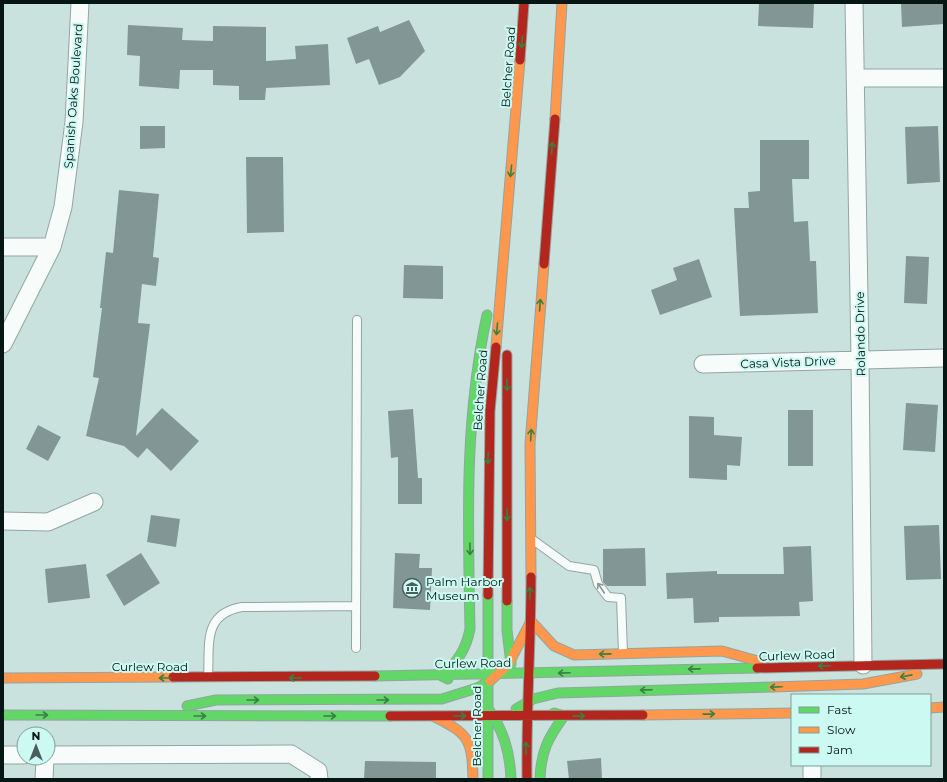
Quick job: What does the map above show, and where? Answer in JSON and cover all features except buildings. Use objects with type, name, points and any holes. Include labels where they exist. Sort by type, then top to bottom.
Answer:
[{"type":"main road","name":"Belcher Road","points":[[488,779],[482,705],[487,679],[490,411],[513,152],[524,3]]},
{"type":"main road","points":[[527,779],[526,716],[531,621],[530,444],[561,34],[562,3]]},
{"type":"main road","points":[[504,248],[481,338],[470,411],[470,629],[467,646],[459,661],[442,676],[482,705],[508,716],[791,713]]},
{"type":"main road","points":[[504,248],[508,414],[506,480],[507,630],[510,663],[514,674],[528,699],[544,710],[564,716]]},
{"type":"main road","points":[[500,675],[510,663],[531,621]]},
{"type":"main road","points":[[531,621],[553,646],[574,655],[722,651],[782,667]]},
{"type":"main road","name":"Curlew Road","points":[[3,678],[442,676],[487,679],[500,675],[514,674],[944,664]]},
{"type":"main road","points":[[487,754],[508,716],[528,699],[548,694],[863,684],[944,669]]},
{"type":"main road","points":[[482,705],[487,679]]},
{"type":"main road","points":[[146,716],[216,700],[432,700],[482,705],[501,727],[507,740],[511,779]]},
{"type":"main road","points":[[3,715],[432,716],[482,705]]},
{"type":"main road","points":[[931,708],[944,707]]},
{"type":"main road","points":[[432,716],[456,728],[468,738],[472,754],[473,779]]},
{"type":"main road","points":[[540,779],[542,752],[549,736],[564,716]]},
{"type":"street","name":"Spanish Oaks Boulevard","points":[[3,344],[52,246],[63,207],[74,122],[80,3]]},
{"type":"street","name":"Rolando Drive","points":[[854,3],[863,665]]},
{"type":"street","points":[[855,78],[944,78]]},
{"type":"street","points":[[3,246],[52,246]]},
{"type":"street","name":"Casa Vista Drive","points":[[703,364],[944,358]]},
{"type":"street","points":[[3,521],[48,522],[94,502]]},
{"type":"street","points":[[3,754],[16,755]]},
{"type":"street","points":[[56,755],[291,754],[319,775]]},
{"type":"street","points":[[44,766],[44,779]]},
{"type":"street","points":[[812,766],[812,779]]},
{"type":"lane","points":[[356,648],[357,320]]},
{"type":"lane","points":[[530,538],[569,566],[594,570],[598,584],[608,597],[621,598],[623,654]]},
{"type":"lane","points":[[208,678],[210,631],[217,618],[228,610],[242,607],[356,606]]},
{"type":"traffic: fast","points":[[448,679],[442,676],[460,655],[466,643],[470,629],[468,510],[471,433],[474,394],[487,315]]},
{"type":"traffic: fast","points":[[488,595],[488,779]]},
{"type":"traffic: fast","points":[[507,601],[507,630],[511,664]]},
{"type":"traffic: fast","points":[[375,676],[757,668]]},
{"type":"traffic: fast","points":[[187,706],[216,700],[442,699],[477,688],[490,681]]},
{"type":"traffic: fast","points":[[516,709],[533,699],[558,693],[773,687]]},
{"type":"traffic: fast","points":[[487,707],[493,715],[505,741],[511,779]]},
{"type":"traffic: fast","points":[[540,779],[542,760],[546,745],[564,716],[554,713]]},
{"type":"traffic: fast","points":[[3,715],[390,716]]},
{"type":"traffic: slow","points":[[555,119],[562,3]]},
{"type":"traffic: slow","points":[[496,347],[520,60]]},
{"type":"traffic: slow","points":[[531,577],[530,444],[544,264]]},
{"type":"traffic: slow","points":[[490,681],[508,665],[531,621],[554,646],[574,655],[722,651],[758,661]]},
{"type":"traffic: slow","points":[[773,687],[863,684],[917,674]]},
{"type":"traffic: slow","points":[[3,678],[173,677]]},
{"type":"traffic: slow","points":[[931,708],[944,707]]},
{"type":"traffic: slow","points":[[643,715],[791,713]]},
{"type":"traffic: slow","points":[[433,716],[454,728],[466,739],[471,755],[473,779]]},
{"type":"traffic: jam","points":[[520,60],[524,3]]},
{"type":"traffic: jam","points":[[544,264],[555,119]]},
{"type":"traffic: jam","points":[[488,595],[490,411],[496,347]]},
{"type":"traffic: jam","points":[[507,355],[507,601]]},
{"type":"traffic: jam","points":[[527,779],[531,577]]},
{"type":"traffic: jam","points":[[757,668],[944,664]]},
{"type":"traffic: jam","points":[[173,677],[375,676]]},
{"type":"traffic: jam","points":[[390,716],[643,715]]},
{"type":"place","name":"Palm Harbor Museum","points":[[412,588]]}]
